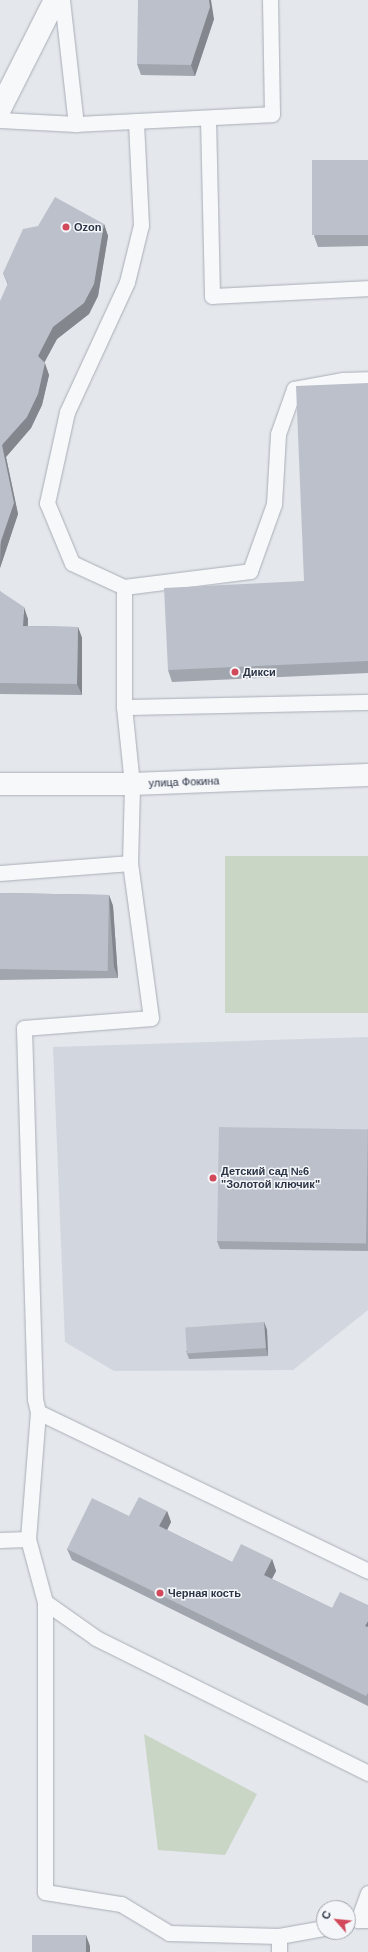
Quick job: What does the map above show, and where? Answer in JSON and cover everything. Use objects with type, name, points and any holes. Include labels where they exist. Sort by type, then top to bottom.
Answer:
[{"type":"street","points":[[0,109],[55,0]]},
{"type":"street","name":"улица Фокина","points":[[0,784],[132,784],[367,774]]},
{"type":"lane","points":[[62,0],[76,124]]},
{"type":"lane","points":[[0,120],[76,124],[272,114],[270,0]]},
{"type":"lane","points":[[208,118],[212,296],[368,288]]},
{"type":"lane","points":[[136,121],[141,225],[127,282],[67,412],[47,503],[72,563],[124,587],[250,571],[274,504],[278,434],[294,389],[343,380],[368,379]]},
{"type":"lane","points":[[124,587],[124,706],[132,784],[130,863],[151,1018],[24,1028],[35,1391],[38,1412],[28,1539],[45,1602],[44,1892],[121,1904],[169,1933],[279,1936],[316,1929]]},
{"type":"lane","points":[[124,706],[368,702]]},
{"type":"lane","points":[[0,873],[130,863]]},
{"type":"lane","points":[[38,1412],[368,1572]]},
{"type":"lane","points":[[0,1540],[28,1539]]},
{"type":"lane","points":[[45,1602],[96,1638],[368,1773]]},
{"type":"lane","points":[[358,1921],[368,1893]]},
{"type":"lane","points":[[279,1936],[279,1952]]},
{"type":"shaded area","name":"Детский сад №6 \"Золотой ключик\"","points":[[368,1037],[368,1310],[293,1370],[114,1371],[65,1342],[53,1047]]},
{"type":"green space","points":[[225,856],[368,856],[368,1013],[225,1013]]},
{"type":"green space","points":[[144,1734],[257,1794],[225,1855],[158,1850]]},
{"type":"building","points":[[138,0],[209,0],[210,7],[191,65],[137,64]]},
{"type":"building","points":[[312,160],[368,160],[368,235],[312,235]]},
{"type":"building","points":[[55,197],[104,224],[94,284],[84,303],[53,327],[38,356],[45,363],[38,394],[27,417],[2,445],[14,503],[0,544],[0,301],[8,283],[3,273],[23,229],[38,226]]},
{"type":"building","points":[[368,383],[368,661],[168,670],[164,588],[304,581],[296,386]]},
{"type":"building","points":[[0,591],[24,607],[23,626],[78,627],[77,684],[0,683]]},
{"type":"building","points":[[0,893],[109,895],[108,971],[0,969]]},
{"type":"building","points":[[219,1127],[368,1130],[366,1244],[217,1241]]},
{"type":"building","points":[[264,1322],[266,1348],[187,1353],[185,1328]]},
{"type":"building","points":[[139,1497],[167,1511],[159,1526],[232,1562],[241,1544],[272,1559],[264,1575],[332,1608],[340,1592],[368,1605],[368,1621],[365,1626],[368,1627],[368,1693],[366,1696],[67,1549],[92,1498],[129,1516]]},
{"type":"building","points":[[32,1935],[86,1935],[86,1952],[32,1952]]},
{"type":"place","name":"Ozon","points":[[66,227]]},
{"type":"place","name":"Дикси","points":[[235,672]]},
{"type":"place","name":"Детский сад №6 \"Золотой ключик\"","points":[[213,1178]]},
{"type":"place","name":"Черная кость","points":[[160,1593]]}]
